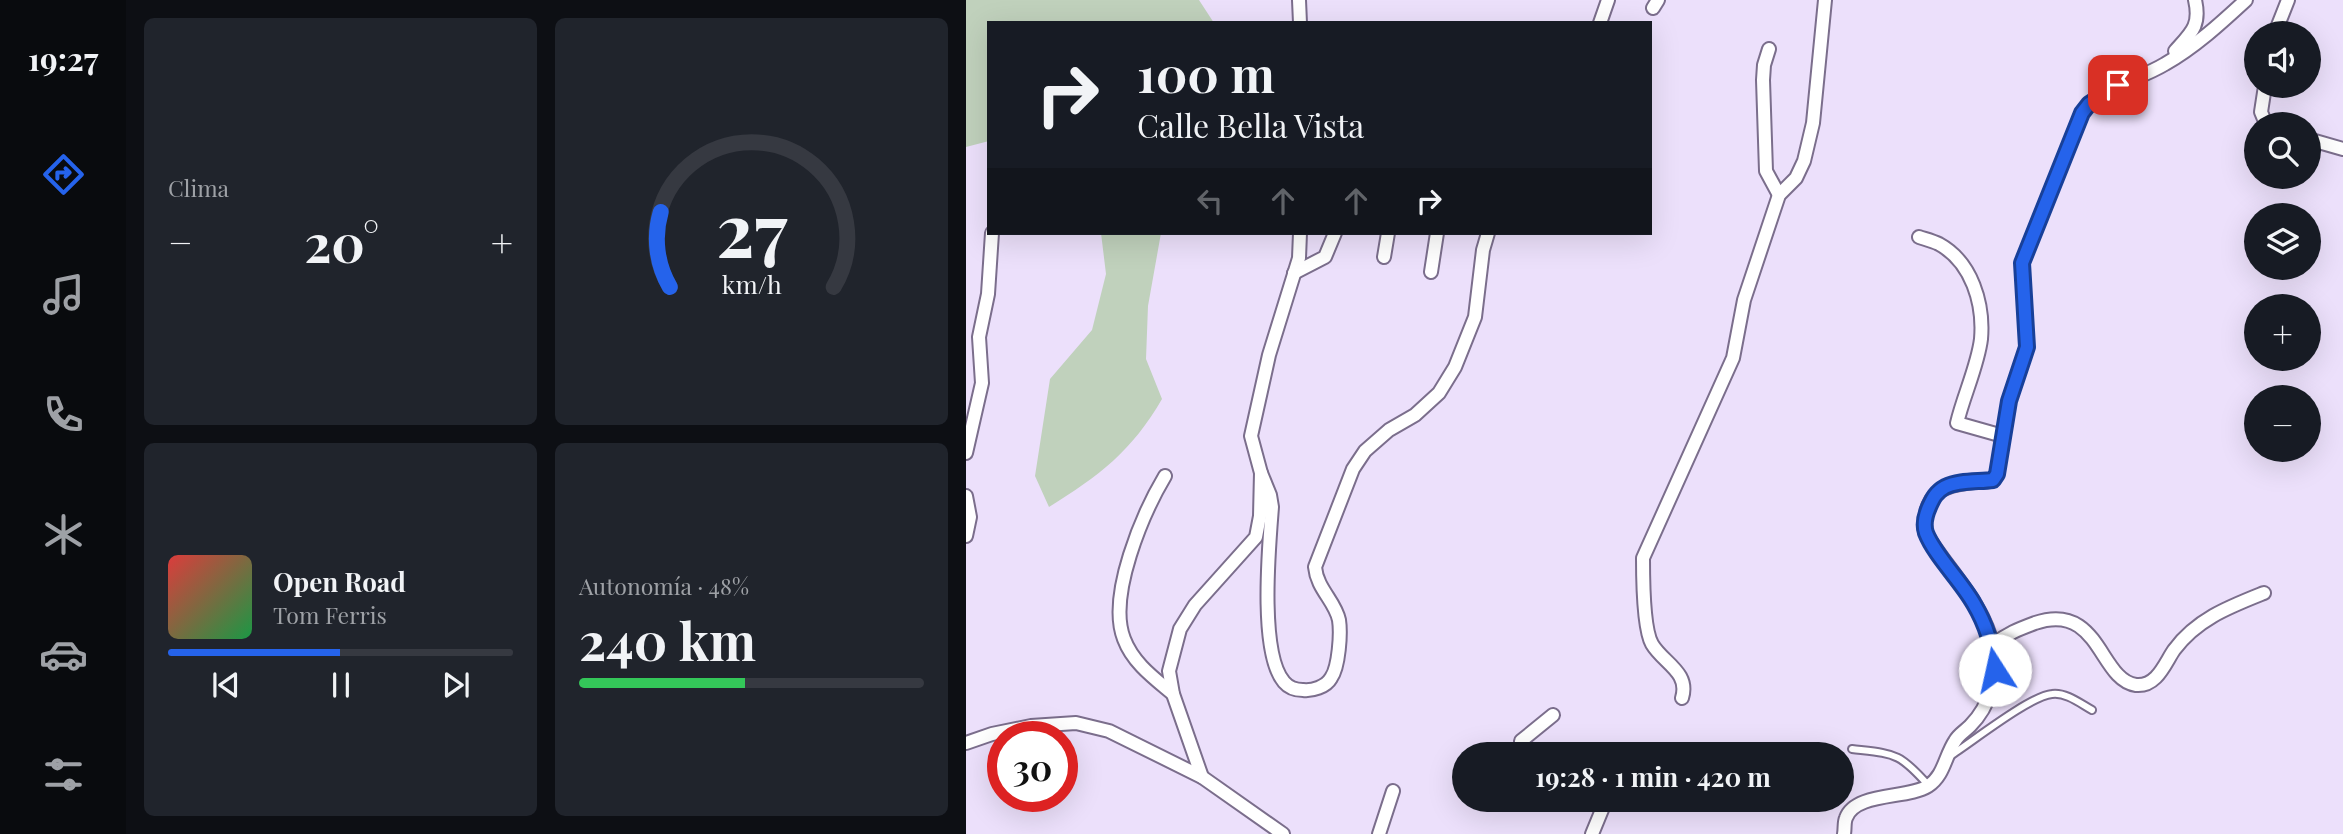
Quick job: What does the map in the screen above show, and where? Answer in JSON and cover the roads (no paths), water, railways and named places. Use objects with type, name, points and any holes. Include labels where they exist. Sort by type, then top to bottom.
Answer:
[{"type":"street","points":[[1299,0],[1300,21]]},
{"type":"street","points":[[1601,21],[1608,0]]},
{"type":"street","points":[[1682,698],[1685,689],[1683,680],[1651,642],[1642,592],[1643,558],[1733,358],[1744,300],[1779,195],[1796,178],[1809,144],[1825,0]]},
{"type":"street","points":[[2165,64],[2192,31],[2198,17],[2195,0]]},
{"type":"street","points":[[1844,834],[1846,816],[1854,808],[1878,797],[1914,793],[1929,786],[1941,772],[1955,740],[1972,724],[1992,689],[1995,670],[1993,645],[1973,602],[1925,532],[1924,519],[1935,494],[1945,487],[1993,480],[1997,474],[2009,401],[2027,347],[2022,263],[2082,113],[2103,93],[2185,52],[2246,0]]},
{"type":"street","points":[[2280,21],[2288,0]]},
{"type":"street","points":[[1769,49],[1763,80],[1766,171],[1779,195]]},
{"type":"street","points":[[2321,143],[2343,149]]},
{"type":"street","points":[[966,453],[982,383],[979,337],[988,294],[992,235]]},
{"type":"street","points":[[1300,235],[1299,258],[1269,355],[1251,436],[1272,507],[1266,585],[1274,659],[1284,682],[1294,690],[1309,691],[1322,687],[1331,678],[1339,645],[1339,618],[1317,580],[1315,567],[1353,469],[1365,451],[1389,430],[1415,415],[1439,393],[1455,366],[1475,317],[1483,250],[1487,235]]},
{"type":"street","points":[[1294,273],[1325,257],[1334,235]]},
{"type":"street","points":[[1384,257],[1388,235]]},
{"type":"street","points":[[1431,272],[1437,235]]},
{"type":"street","points":[[1919,237],[1939,244],[1953,255],[1967,271],[1975,288],[1981,340],[1957,423],[2003,436]]},
{"type":"street","points":[[1202,777],[1173,694],[1169,671],[1180,629],[1195,605],[1256,537],[1260,516],[1261,473]]},
{"type":"street","points":[[1165,475],[1138,526],[1126,568],[1119,613],[1123,638],[1141,667],[1173,694]]},
{"type":"street","points":[[966,496],[970,517],[966,536]]},
{"type":"street","points":[[1993,645],[2013,631],[2057,618],[2075,624],[2089,634],[2101,648],[2110,666],[2124,679],[2135,685],[2143,684],[2155,678],[2195,627],[2221,610],[2264,593]]},
{"type":"street","points":[[1521,742],[1553,715]]},
{"type":"street","points":[[966,743],[992,734],[1031,726],[1076,723],[1109,731],[1202,777],[1283,834]]},
{"type":"street","points":[[1379,834],[1393,791]]},
{"type":"street","points":[[1592,834],[1601,812]]},
{"type":"lane","points":[[1948,757],[2028,704],[2053,693],[2064,695],[2092,710]]},
{"type":"lane","points":[[1854,749],[1894,754],[1905,761],[1929,786]]}]
